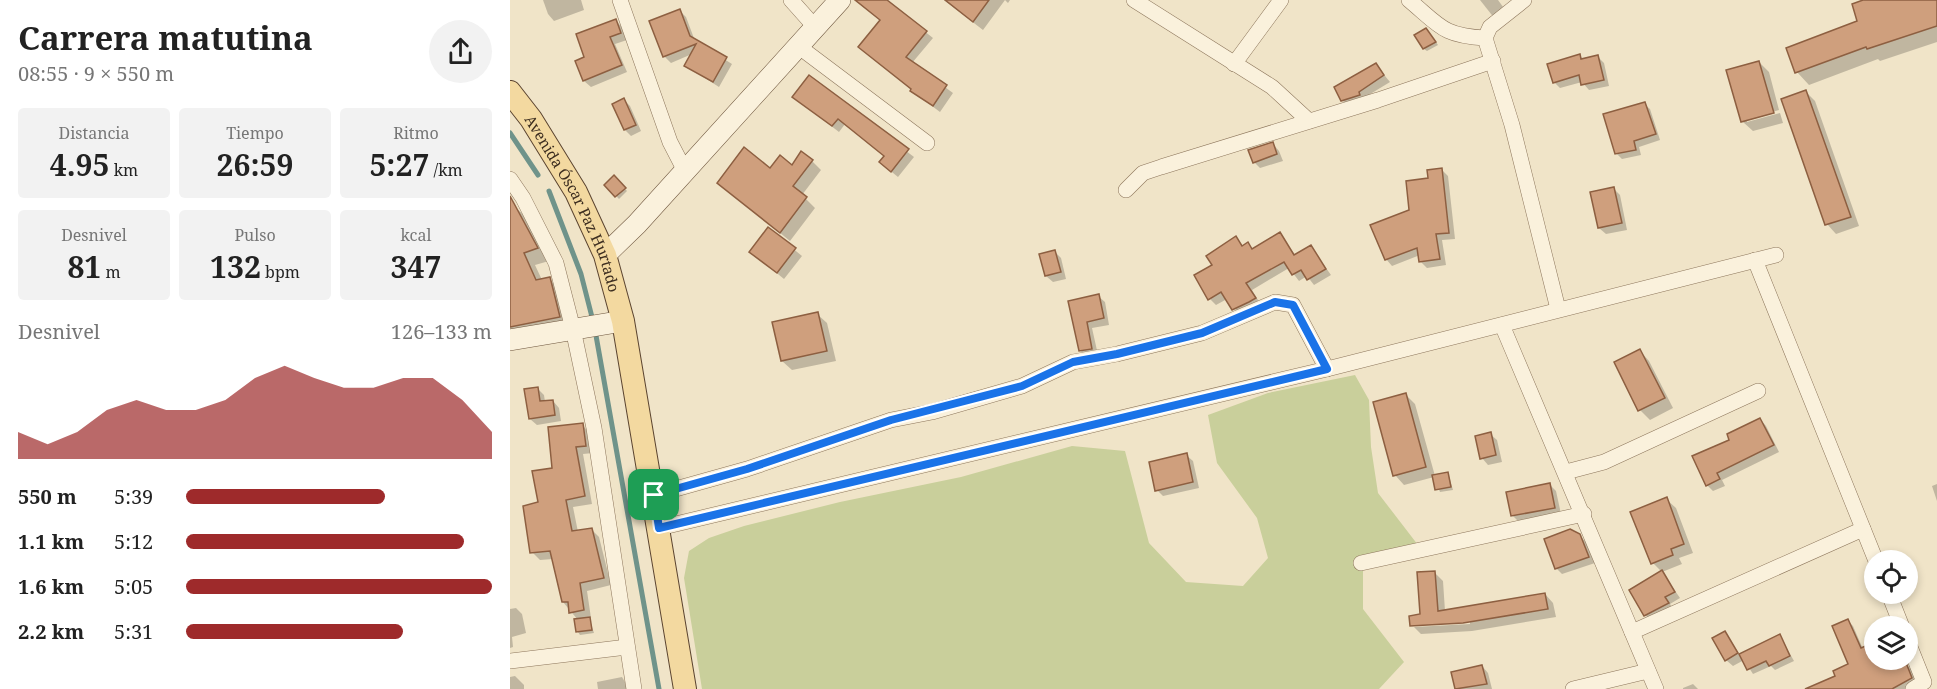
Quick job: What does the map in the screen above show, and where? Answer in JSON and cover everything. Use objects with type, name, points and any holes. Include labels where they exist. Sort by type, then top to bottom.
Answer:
[{"type":"main road","name":"Avenida Óscar Paz Hurtado","points":[[510,92],[531,119],[576,192],[605,255],[614,323],[654,495],[685,689]]},
{"type":"street","points":[[620,0],[670,142],[686,171]]},
{"type":"street","points":[[790,0],[815,27]]},
{"type":"street","points":[[605,255],[686,171],[840,0]]},
{"type":"street","points":[[1134,0],[1272,87],[1309,121]]},
{"type":"street","points":[[1234,64],[1281,0]]},
{"type":"street","points":[[1409,0],[1448,33],[1458,37],[1485,38]]},
{"type":"street","points":[[1524,0],[1490,27],[1485,38],[1512,125],[1558,309]]},
{"type":"street","points":[[798,46],[927,143]]},
{"type":"street","points":[[1126,190],[1143,173],[1378,100],[1493,61]]},
{"type":"street","points":[[510,179],[523,198],[556,263],[578,329],[634,689]]},
{"type":"street","points":[[659,528],[1327,369],[1776,255]]},
{"type":"street","points":[[1755,260],[1872,550]]},
{"type":"street","points":[[654,495],[747,469],[891,420],[1022,386],[1073,362],[1117,354],[1202,333],[1275,302],[1293,305],[1327,369]]},
{"type":"street","points":[[510,340],[614,323]]},
{"type":"street","points":[[1502,325],[1584,514],[1656,689]]},
{"type":"street","points":[[1566,472],[1604,462],[1758,391]]},
{"type":"street","points":[[1361,563],[1584,514]]},
{"type":"street","points":[[1632,632],[1863,529]]},
{"type":"street","points":[[510,661],[627,647]]},
{"type":"street","points":[[1913,689],[1924,682],[1918,667]]},
{"type":"street","points":[[1573,689],[1648,671]]},
{"type":"green space","points":[[1355,375],[1369,400],[1371,447],[1378,493],[1418,545],[1363,568],[1363,609],[1404,662],[1379,689],[702,689],[684,578],[689,551],[709,538],[744,526],[840,502],[961,477],[1072,446],[1125,451],[1149,543],[1186,582],[1243,586],[1268,558],[1257,518],[1217,463],[1208,415],[1268,393]]},
{"type":"building","points":[[855,0],[887,0],[927,31],[906,57],[947,85],[933,106],[910,91],[911,89],[858,47],[880,20]]},
{"type":"building","points":[[945,0],[989,0],[973,22]]},
{"type":"building","points":[[1863,0],[1937,0],[1937,26],[1867,49],[1866,47],[1795,73],[1786,48],[1857,21],[1852,4]]},
{"type":"building","points":[[680,9],[690,36],[727,57],[713,82],[684,66],[696,44],[663,57],[649,21]]},
{"type":"building","points":[[616,19],[621,33],[610,37],[622,65],[583,81],[575,61],[584,57],[576,34]]},
{"type":"building","points":[[1426,28],[1436,42],[1423,49],[1414,35]]},
{"type":"building","points":[[1580,54],[1581,59],[1598,55],[1604,80],[1581,85],[1579,75],[1553,83],[1547,64]]},
{"type":"building","points":[[1759,61],[1774,113],[1741,122],[1726,70]]},
{"type":"building","points":[[1376,63],[1384,75],[1359,92],[1360,95],[1341,101],[1334,87]]},
{"type":"building","points":[[809,75],[909,149],[891,172],[879,162],[884,156],[838,119],[832,126],[792,97]]},
{"type":"building","points":[[1806,90],[1851,217],[1825,225],[1781,99]]},
{"type":"building","points":[[624,98],[636,125],[624,130],[612,104]]},
{"type":"building","points":[[1645,102],[1656,134],[1634,141],[1636,150],[1615,154],[1603,114]]},
{"type":"building","points":[[1273,142],[1277,154],[1253,163],[1248,150]]},
{"type":"building","points":[[744,147],[770,168],[780,155],[792,165],[801,151],[813,160],[793,186],[807,197],[780,233],[717,183]]},
{"type":"building","points":[[1442,168],[1449,233],[1436,234],[1440,259],[1419,262],[1417,248],[1385,260],[1370,225],[1409,210],[1406,181],[1428,178],[1427,170]]},
{"type":"building","points":[[614,175],[626,188],[615,197],[604,185]]},
{"type":"building","points":[[1614,187],[1622,223],[1598,228],[1590,192]]},
{"type":"building","points":[[510,196],[538,248],[524,253],[536,280],[550,277],[560,317],[510,327]]},
{"type":"building","points":[[768,227],[796,248],[777,273],[749,252]]},
{"type":"building","points":[[1280,232],[1294,255],[1311,245],[1326,269],[1307,280],[1301,270],[1292,275],[1284,262],[1246,283],[1256,298],[1249,302],[1232,310],[1221,292],[1208,300],[1194,275],[1212,265],[1206,256],[1236,236],[1242,246],[1248,242],[1252,249]]},
{"type":"building","points":[[1055,250],[1061,272],[1045,276],[1039,254]]},
{"type":"building","points":[[1099,294],[1104,318],[1087,322],[1092,349],[1079,351],[1068,301]]},
{"type":"building","points":[[818,312],[827,351],[781,361],[772,322]]},
{"type":"building","points":[[1640,349],[1665,398],[1638,411],[1614,362]]},
{"type":"building","points":[[538,387],[540,401],[553,400],[555,415],[529,419],[524,389]]},
{"type":"building","points":[[1406,393],[1426,467],[1393,476],[1373,402]]},
{"type":"building","points":[[1760,418],[1774,445],[1717,473],[1720,479],[1706,486],[1692,456],[1729,440],[1727,434]]},
{"type":"building","points":[[583,423],[586,446],[576,447],[585,496],[566,500],[572,531],[592,528],[604,578],[580,583],[584,610],[569,613],[568,602],[562,602],[550,551],[530,553],[523,506],[538,502],[532,471],[552,468],[548,427]]},
{"type":"building","points":[[1491,432],[1496,455],[1480,459],[1475,436]]},
{"type":"building","points":[[1187,453],[1193,482],[1155,491],[1149,462]]},
{"type":"building","points":[[1448,472],[1451,487],[1435,490],[1432,475]]},
{"type":"building","points":[[1550,483],[1555,508],[1511,516],[1506,492]]},
{"type":"building","points":[[1667,497],[1684,544],[1671,549],[1673,555],[1651,564],[1630,512]]},
{"type":"building","points":[[1570,529],[1580,534],[1589,557],[1555,569],[1544,539]]},
{"type":"building","points":[[1662,570],[1675,592],[1665,597],[1669,603],[1644,616],[1629,590]]},
{"type":"building","points":[[1435,571],[1438,611],[1545,593],[1548,609],[1463,623],[1410,626],[1409,616],[1420,614],[1417,572]]},
{"type":"building","points":[[590,617],[592,630],[576,632],[574,619]]},
{"type":"building","points":[[1848,619],[1861,648],[1864,647],[1864,670],[1909,670],[1912,678],[1892,689],[1805,689],[1835,676],[1833,671],[1848,664],[1832,626]]},
{"type":"building","points":[[1725,631],[1738,653],[1725,661],[1712,638]]},
{"type":"building","points":[[1780,634],[1790,656],[1769,666],[1766,661],[1747,670],[1739,654]]},
{"type":"building","points":[[1482,665],[1487,684],[1455,689],[1451,672]]},
{"type":"waterway","points":[[510,133],[538,175]]},
{"type":"waterway","points":[[549,191],[581,274],[593,321]]},
{"type":"waterway","points":[[595,330],[659,689]]},
{"type":"route","points":[[1275,302],[1293,305],[1327,369],[659,528],[654,495],[747,469],[891,420],[932,412],[1022,386],[1073,362],[1117,354],[1202,333],[1275,302]]}]
